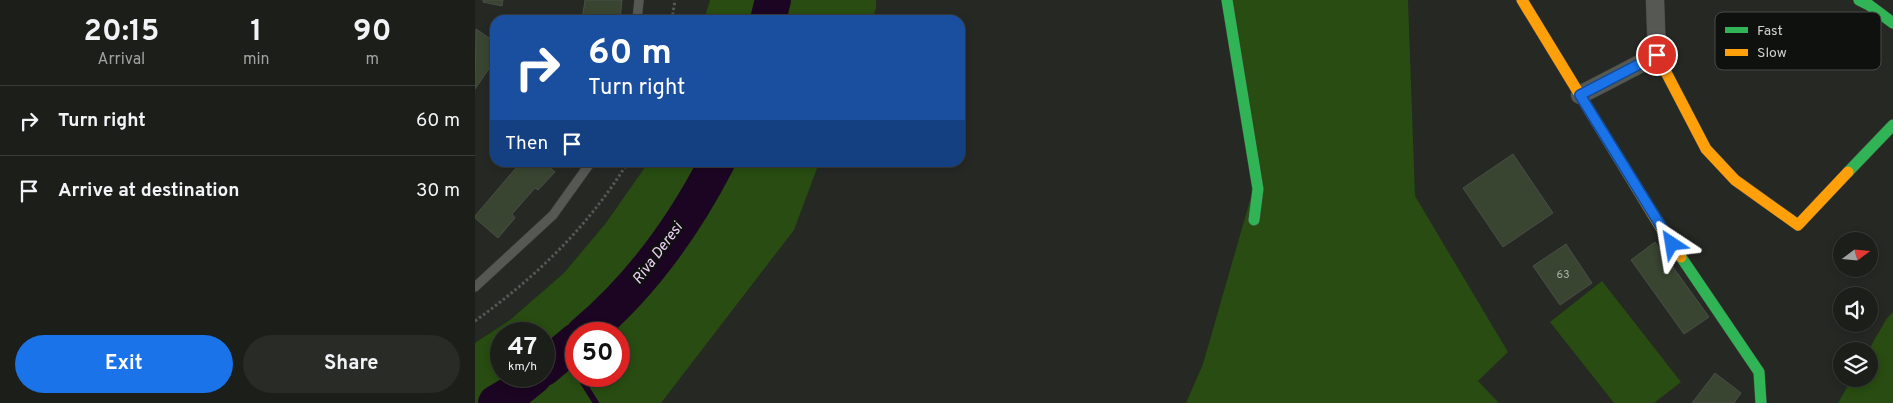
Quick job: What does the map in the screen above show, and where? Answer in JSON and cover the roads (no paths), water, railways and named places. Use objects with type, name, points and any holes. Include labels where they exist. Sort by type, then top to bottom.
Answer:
[{"type":"street","points":[[1227,0],[1259,189],[1254,220]]},
{"type":"street","points":[[1522,0],[1661,228],[1759,372],[1761,403]]},
{"type":"street","points":[[1655,0],[1657,55],[1706,149],[1735,180],[1798,225],[1893,125]]},
{"type":"street","points":[[1859,0],[1878,12]]},
{"type":"street","points":[[1881,14],[1893,23]]},
{"type":"street","points":[[1580,95],[1657,55]]},
{"type":"lane","points":[[638,15],[639,0]]},
{"type":"lane","points":[[475,287],[553,215],[587,167]]},
{"type":"waterway","name":"Riva Deresi","points":[[769,15],[773,0]]},
{"type":"waterway","name":"Riva Deresi","points":[[597,322],[623,297],[659,255],[690,209],[714,167]]},
{"type":"waterway","name":"Riva Deresi","points":[[555,359],[565,350]]},
{"type":"waterway","name":"Riva Deresi","points":[[496,403],[520,387]]},
{"type":"waterway","points":[[586,387],[596,403]]}]
